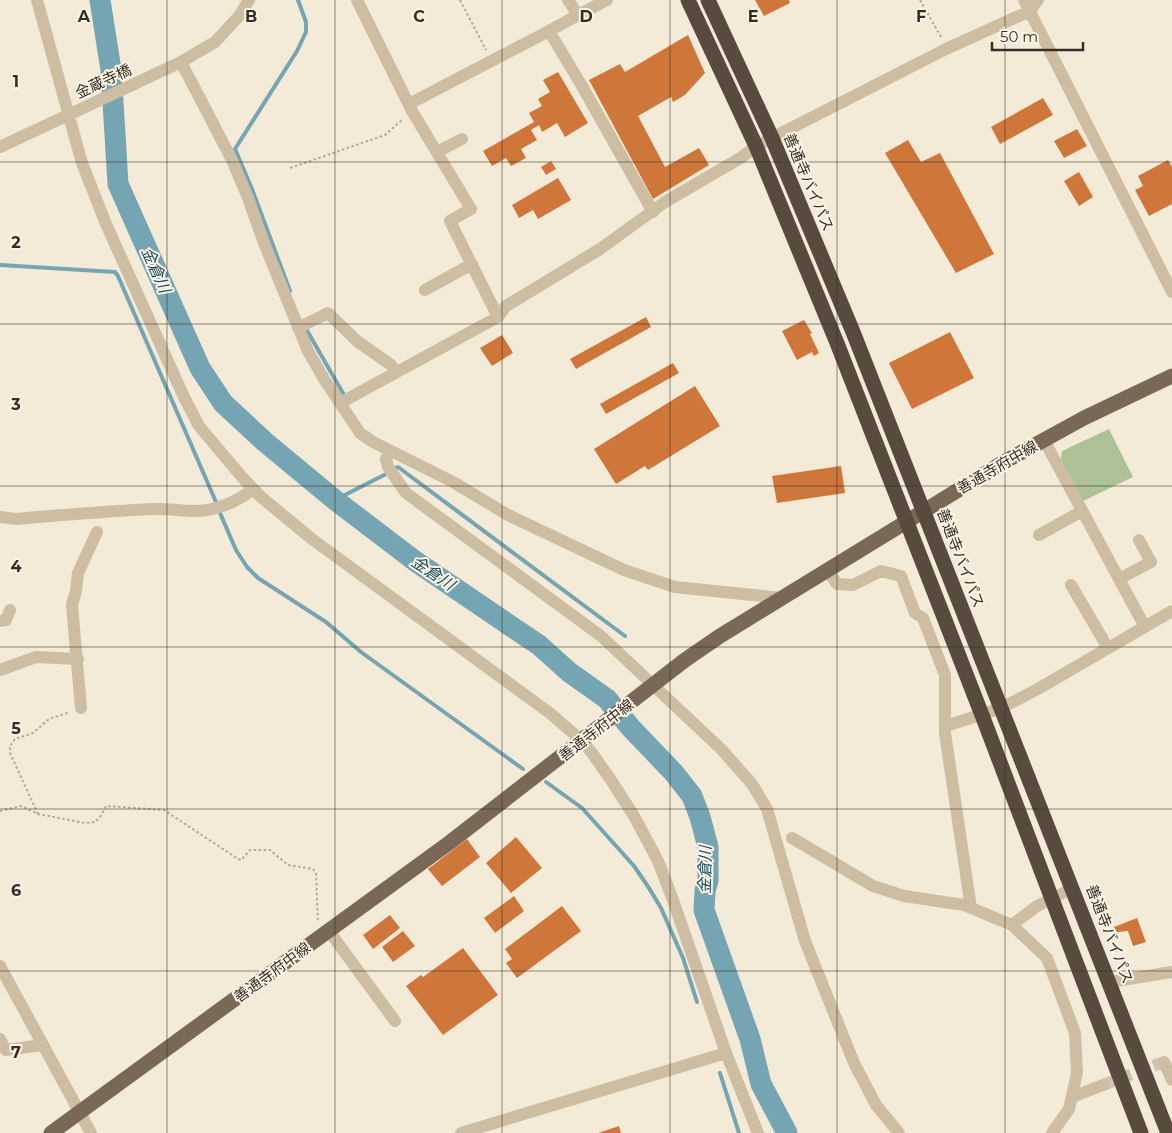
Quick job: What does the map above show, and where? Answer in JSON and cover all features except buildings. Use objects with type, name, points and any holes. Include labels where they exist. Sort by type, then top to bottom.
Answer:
[{"type":"highway","points":[[688,0],[756,146],[837,343],[982,715],[1140,1133]]},
{"type":"highway","name":"善通寺バイパス","points":[[708,0],[772,138],[853,332],[1168,1133]]},
{"type":"main road","name":"善通寺府中線","points":[[51,1133],[449,843],[713,641],[907,520],[1044,440],[1084,418],[1172,376]]},
{"type":"street","points":[[36,0],[82,163],[106,224],[199,426],[261,498],[312,538],[586,738],[634,816],[658,861],[674,900],[726,1054],[758,1133]]},
{"type":"street","name":"金蔵寺橋","points":[[0,147],[150,76],[170,69],[215,42],[250,0]]},
{"type":"street","points":[[357,0],[410,108],[471,209],[450,221],[498,317]]},
{"type":"street","points":[[568,0],[578,15]]},
{"type":"street","points":[[410,108],[492,61],[607,0]]},
{"type":"street","points":[[340,403],[498,317],[506,306],[600,249],[665,202],[742,157],[756,146],[1038,0]]},
{"type":"street","points":[[1027,6],[1172,292]]},
{"type":"street","points":[[549,31],[653,212]]},
{"type":"street","points":[[181,62],[242,183],[302,326],[308,351],[360,433],[389,450],[453,482],[508,515],[624,570],[675,587],[782,598]]},
{"type":"street","points":[[437,152],[462,139]]},
{"type":"street","points":[[425,290],[472,264]]},
{"type":"street","points":[[302,326],[328,313],[357,341],[391,365],[396,373]]},
{"type":"street","points":[[1044,440],[1145,627]]},
{"type":"street","points":[[389,450],[386,459],[390,470],[406,493],[601,636],[649,689],[722,749],[752,784],[767,809],[805,941],[854,1063],[876,1105],[899,1133]]},
{"type":"street","points":[[0,517],[16,519],[83,512],[160,509],[185,512],[211,509],[246,495],[253,489]]},
{"type":"street","points":[[1039,535],[1082,511]]},
{"type":"street","points":[[81,708],[72,605],[78,573],[97,532]]},
{"type":"street","points":[[1120,579],[1151,562],[1139,540]]},
{"type":"street","points":[[827,570],[837,584],[853,585],[881,570],[901,576],[915,613],[923,618],[945,675],[945,734],[972,908]]},
{"type":"street","points":[[1072,585],[1108,648]]},
{"type":"street","points":[[0,621],[6,620],[10,610]]},
{"type":"street","points":[[946,726],[1001,708],[1172,611]]},
{"type":"street","points":[[0,670],[36,657],[78,659]]},
{"type":"street","points":[[792,838],[874,886],[904,896],[964,905],[1012,925],[1047,958],[1075,1033],[1077,1073],[1069,1109],[1052,1133]]},
{"type":"street","points":[[1012,925],[1037,906],[1073,888]]},
{"type":"street","points":[[326,933],[394,1021]]},
{"type":"street","points":[[0,966],[91,1133]]},
{"type":"street","points":[[1110,982],[1172,972]]},
{"type":"street","points":[[0,1039],[6,1050],[42,1045]]},
{"type":"street","points":[[461,1133],[726,1054]]},
{"type":"street","points":[[1164,1062],[1172,1080]]},
{"type":"street","points":[[1072,1097],[1103,1085]]},
{"type":"path","points":[[460,0],[492,61]]},
{"type":"path","points":[[920,0],[947,48]]},
{"type":"path","points":[[290,168],[385,135],[410,108]]},
{"type":"path","points":[[38,814],[10,753],[10,746],[15,739],[33,733],[49,719],[81,708]]},
{"type":"path","points":[[0,811],[21,806],[38,814],[85,823],[95,822],[106,806],[164,810],[238,859],[241,860],[250,850],[270,850],[288,865],[313,869],[316,873],[319,927],[326,933]]},
{"type":"green space","points":[[1109,429],[1133,477],[1079,503],[1060,465],[1062,451]]},
{"type":"waterway","name":"金倉川","points":[[100,0],[111,70],[118,184],[200,368],[223,403],[265,442],[335,500],[415,561],[539,645],[569,672],[607,699],[631,728],[674,773],[692,796],[708,847],[708,881],[705,891],[704,910],[750,1039],[761,1084],[787,1133]]},
{"type":"waterway","points":[[290,291],[235,149],[297,51],[306,32],[306,22],[298,0]]},
{"type":"waterway","points":[[0,265],[115,272],[216,502]]},
{"type":"waterway","points":[[305,327],[344,395]]},
{"type":"waterway","points":[[394,469],[398,467],[625,636]]},
{"type":"waterway","points":[[335,500],[388,473]]},
{"type":"waterway","points":[[220,513],[236,550],[247,567],[258,578],[326,622],[361,652],[523,769]]},
{"type":"waterway","points":[[546,782],[582,808],[634,866],[661,908],[683,958],[697,1002]]},
{"type":"waterway","points":[[720,1073],[739,1133]]},
{"type":"tunnel","points":[[1103,1085],[1164,1062]]}]
